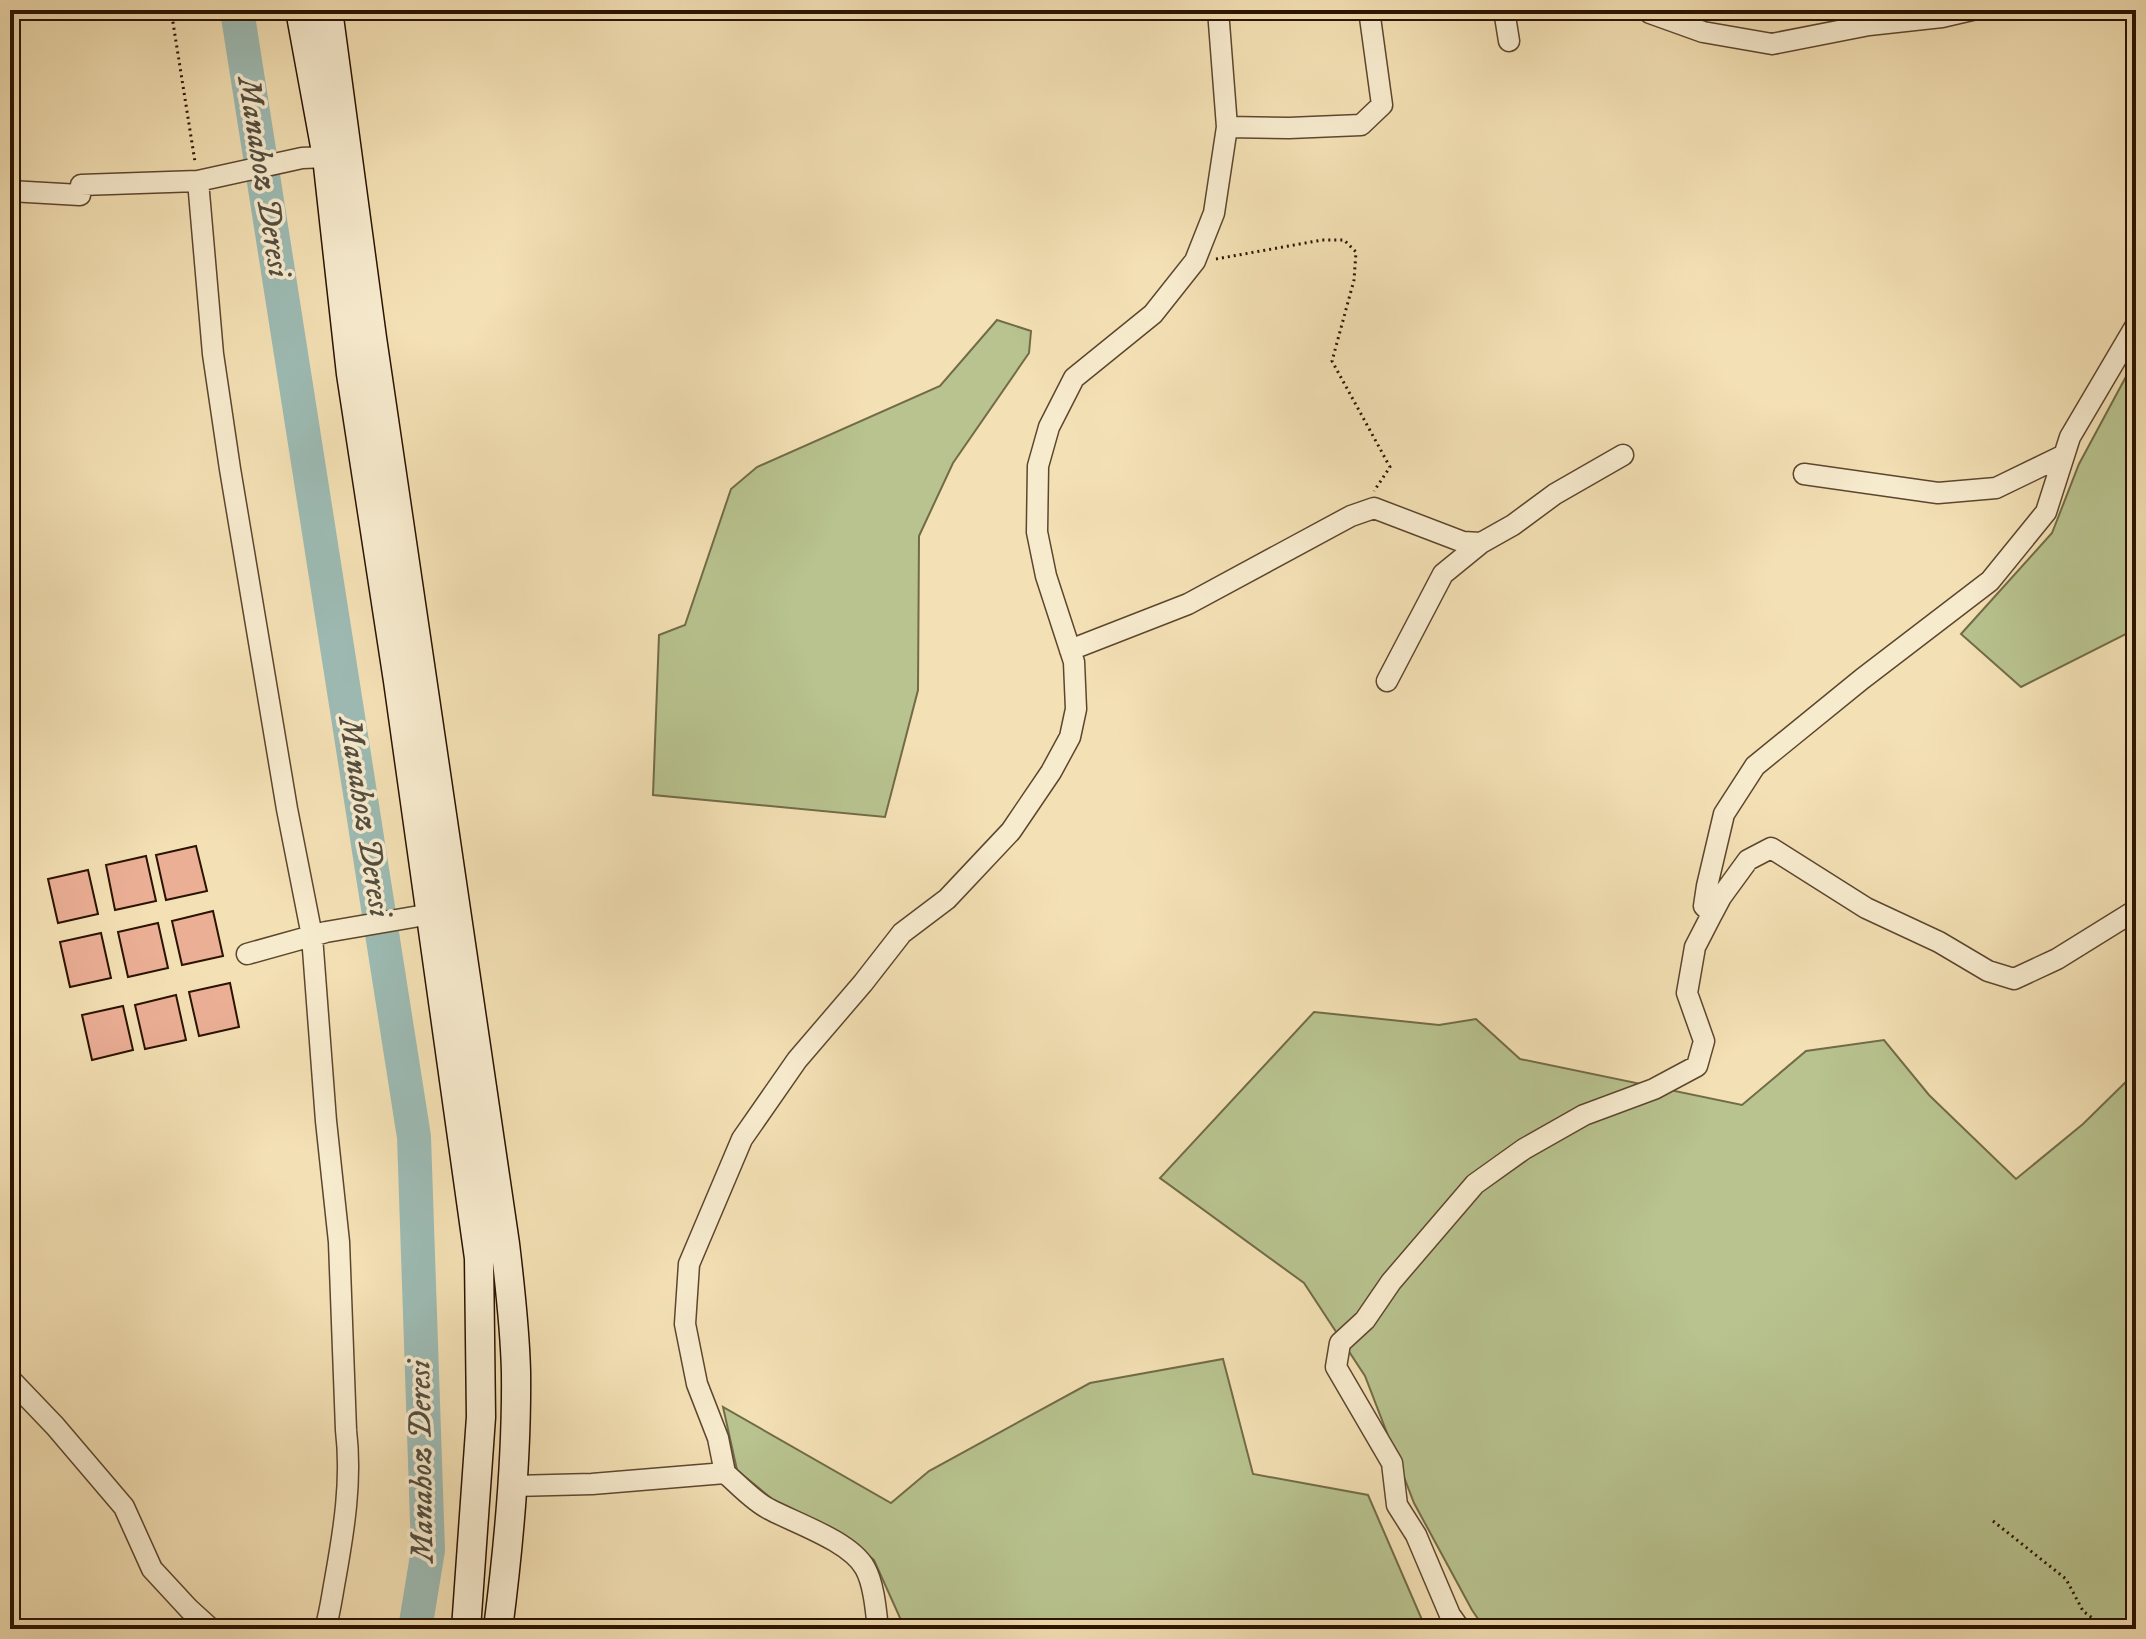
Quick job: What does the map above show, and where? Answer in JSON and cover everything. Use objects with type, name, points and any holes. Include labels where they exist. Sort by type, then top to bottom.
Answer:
[{"type":"main road","points":[[300,10],[314,158],[351,374],[424,914],[479,1258],[481,1417],[466,1629]]},
{"type":"main road","points":[[328,10],[372,338],[505,1244],[513,1319],[516,1372],[513,1486],[498,1629]]},
{"type":"street","points":[[878,1629],[875,1602],[864,1567],[823,1534],[765,1508],[725,1473],[718,1438],[697,1384],[685,1324],[689,1264],[742,1139],[797,1060],[902,933],[947,899],[1011,831],[1051,772],[1070,737],[1076,709],[1074,662],[1046,576],[1037,532],[1038,466],[1049,427],[1074,378],[1153,314],[1195,261],[1214,213],[1227,127],[1218,10]]},
{"type":"street","points":[[1227,127],[1361,125],[1382,105],[1369,10]]},
{"type":"street","points":[[1504,10],[1509,41]]},
{"type":"street","points":[[1647,10],[1703,32],[1772,44],[1869,25],[1942,17],[1972,10]]},
{"type":"street","points":[[10,191],[80,195],[81,185],[198,181],[314,158]]},
{"type":"street","points":[[198,181],[213,354],[230,469],[287,809],[319,934],[326,1121],[339,1242],[346,1430],[350,1459],[341,1546],[325,1629]]},
{"type":"street","points":[[1712,914],[1704,906],[1724,814],[1755,766],[1990,581],[2046,512],[2070,437],[2136,325]]},
{"type":"street","points":[[1387,681],[1443,574],[1481,543],[1513,525],[1555,494],[1623,455]]},
{"type":"street","points":[[1804,474],[1938,493],[1996,488],[2064,455]]},
{"type":"street","points":[[1070,650],[1188,604],[1351,516],[1374,508],[1463,542],[1481,543]]},
{"type":"street","points":[[1460,1629],[1450,1615],[1416,1535],[1397,1505],[1392,1463],[1336,1367],[1340,1343],[1365,1320],[1391,1282],[1475,1184],[1524,1149],[1584,1115],[1654,1089],[1697,1066],[1704,1041],[1687,993],[1695,947],[1721,897],[1748,860],[1771,848],[1866,908],[1939,942],[1988,971],[2014,979],[2057,959],[2136,910]]},
{"type":"street","points":[[247,954],[319,934],[424,914]]},
{"type":"street","points":[[10,1379],[124,1507],[152,1569],[211,1629]]},
{"type":"street","points":[[513,1486],[592,1484],[725,1473]]},
{"type":"path","points":[[171,10],[198,181]]},
{"type":"path","points":[[1197,254],[1210,260],[1322,240],[1344,240],[1356,252],[1354,280],[1332,361],[1390,467],[1365,504],[1365,512]]},
{"type":"path","points":[[1993,1521],[2066,1579],[2083,1611],[2107,1629]]},
{"type":"green space","points":[[997,320],[1031,331],[1029,353],[953,463],[919,536],[918,690],[885,817],[653,795],[659,635],[685,625],[731,489],[757,467],[940,386]]},
{"type":"green space","points":[[2136,358],[2136,629],[2021,687],[1961,634],[2052,533],[2079,464]]},
{"type":"green space","points":[[1314,1012],[1439,1025],[1476,1019],[1520,1059],[1742,1105],[1806,1051],[1884,1040],[1929,1095],[2016,1179],[2083,1124],[2136,1072],[2136,1629],[1485,1629],[1414,1503],[1365,1376],[1304,1283],[1160,1178]]},
{"type":"green space","points":[[1223,1359],[1253,1474],[1368,1495],[1426,1629],[905,1629],[874,1560],[846,1536],[778,1504],[737,1470],[723,1407],[891,1503],[929,1471],[1090,1383]]},
{"type":"building","points":[[196,846],[207,891],[166,900],[156,855]]},
{"type":"building","points":[[146,856],[156,901],[115,910],[106,865]]},
{"type":"building","points":[[88,870],[98,914],[58,923],[48,879]]},
{"type":"building","points":[[213,911],[223,956],[182,965],[172,921]]},
{"type":"building","points":[[158,923],[168,968],[128,977],[118,932]]},
{"type":"building","points":[[101,933],[111,978],[70,987],[60,942]]},
{"type":"building","points":[[230,983],[239,1027],[199,1036],[189,992]]},
{"type":"building","points":[[176,995],[186,1040],[145,1049],[135,1005]]},
{"type":"building","points":[[123,1006],[133,1050],[92,1060],[82,1015]]},
{"type":"waterway","name":"Manahoz Deresi","points":[[237,10],[414,1137],[428,1550],[415,1629]]}]
